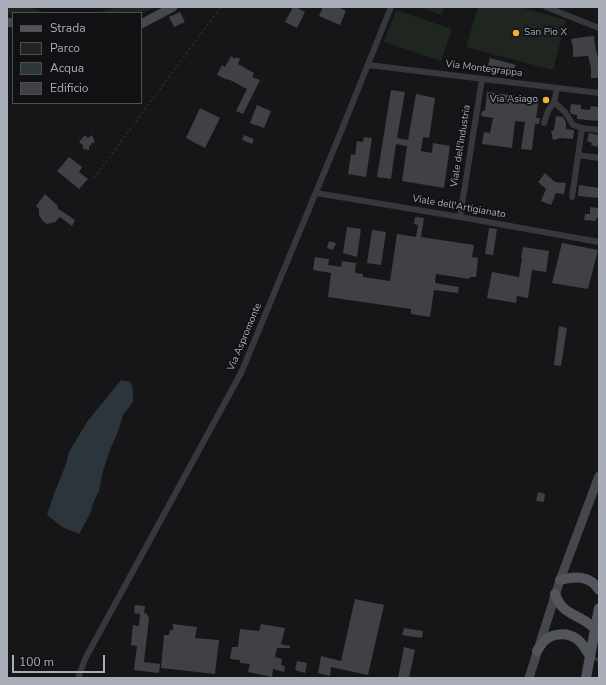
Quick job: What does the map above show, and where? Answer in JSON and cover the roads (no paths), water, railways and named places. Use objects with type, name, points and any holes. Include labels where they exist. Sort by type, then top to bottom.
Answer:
[{"type":"main road","points":[[142,23],[173,7]]},
{"type":"main road","points":[[528,678],[555,594],[599,476]]},
{"type":"main road","points":[[560,580],[580,577],[594,583],[599,590]]},
{"type":"main road","points":[[555,594],[560,605],[565,610],[597,629]]},
{"type":"main road","points":[[586,678],[595,659],[599,608]]},
{"type":"main road","points":[[536,651],[543,642],[550,637],[566,634],[578,640],[595,659]]},
{"type":"street","name":"Via Aspromonte","points":[[72,678],[85,659],[241,373],[391,7]]},
{"type":"street","points":[[546,7],[599,28]]},
{"type":"street","name":"Via Montegrappa","points":[[368,65],[599,93]]},
{"type":"street","name":"Viale dell'Industria","points":[[460,217],[482,79]]},
{"type":"street","points":[[544,122],[548,111],[554,102],[557,88]]},
{"type":"street","points":[[554,102],[564,112],[573,125],[582,128],[599,130]]},
{"type":"street","points":[[572,197],[582,128]]},
{"type":"street","points":[[578,155],[599,158]]},
{"type":"street","name":"Viale dell'Artigianato","points":[[316,193],[599,242]]},
{"type":"street","name":"Via Aspromonte","points":[[78,678],[85,659]]},
{"type":"water","points":[[121,380],[131,382],[133,402],[123,415],[103,471],[99,491],[93,503],[90,514],[79,534],[64,528],[47,515],[69,452],[87,422]]},
{"type":"place","name":"San Pio X","points":[[516,33]]},
{"type":"place","name":"Via Asiago","points":[[546,100]]}]
